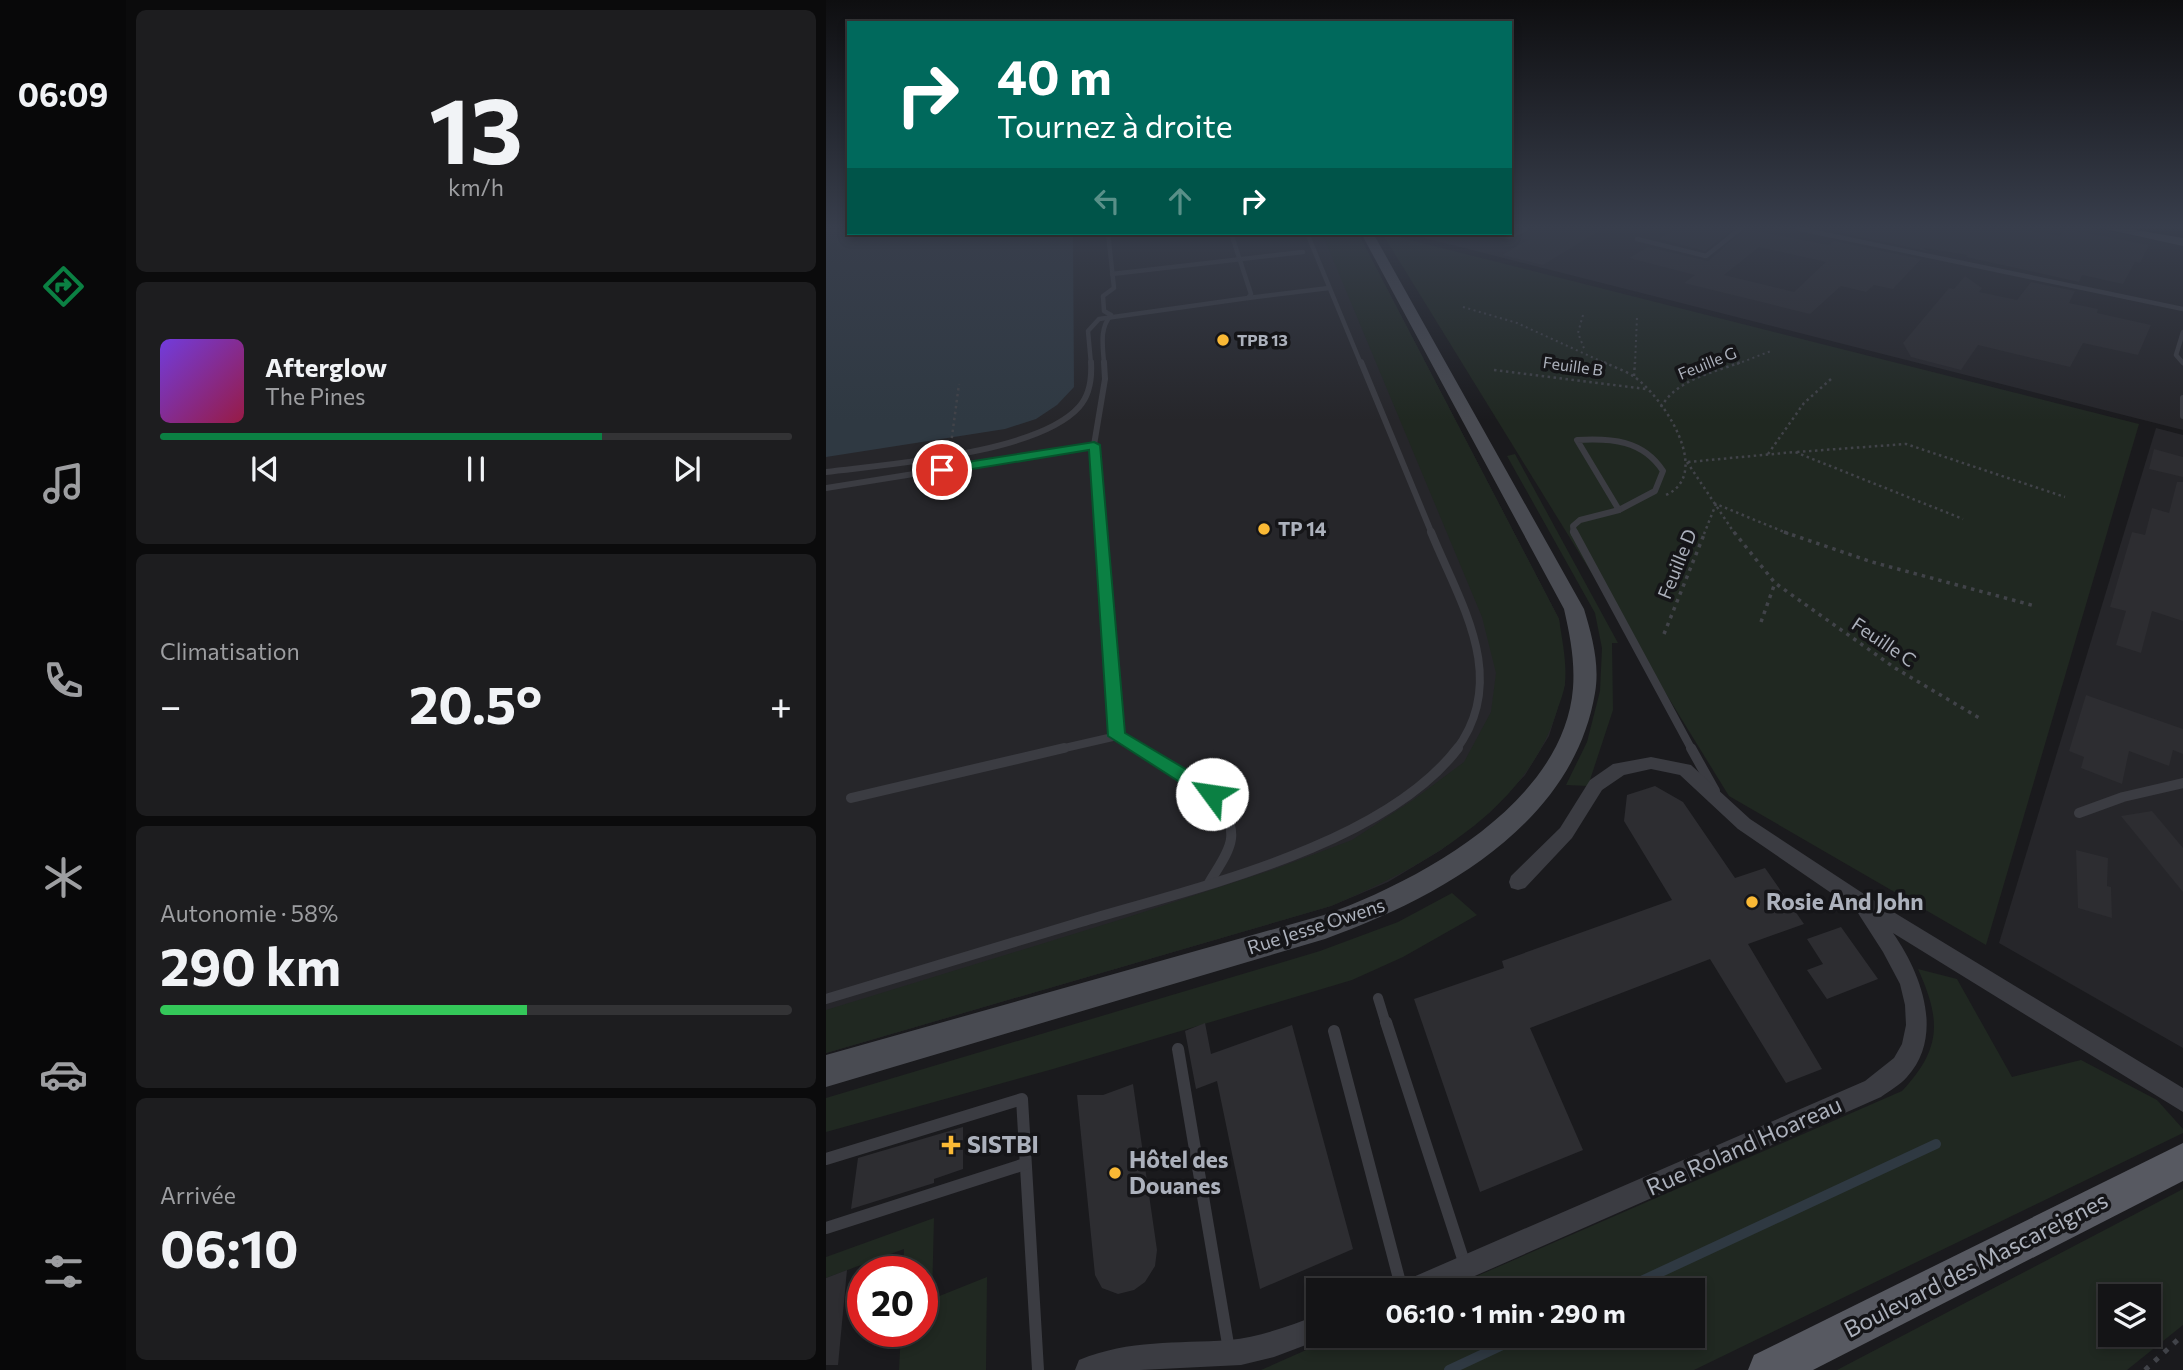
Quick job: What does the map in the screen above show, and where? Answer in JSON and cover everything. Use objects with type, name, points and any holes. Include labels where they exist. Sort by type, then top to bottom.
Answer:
[{"type":"main road","name":"Rue Jesse Owens","points":[[826,1071],[1325,927],[1403,896],[1461,862],[1516,818],[1548,778],[1572,736],[1584,690],[1584,651],[1574,609],[1400,293]]},
{"type":"main road","name":"Boulevard des Mascareignes","points":[[1769,1370],[2183,1161]]},
{"type":"street","points":[[1518,882],[1566,833],[1595,785],[1619,769],[1651,764],[1685,770],[1744,824],[1860,902],[2183,1101]]},
{"type":"street","name":"Rue Roland Hoareau","points":[[1442,1278],[1873,1089],[1902,1067],[1916,1037],[1917,1002],[1904,968],[1860,902]]},
{"type":"street","points":[[1089,1370],[1108,1362],[1146,1354],[1230,1353],[1282,1343],[1306,1333]]},
{"type":"lane","points":[[1108,293],[1103,296],[1104,311],[1111,315]]},
{"type":"lane","points":[[1248,298],[1251,293]]},
{"type":"lane","points":[[826,472],[1002,446],[1051,426],[1085,398],[1091,385],[1088,331],[1099,319],[1111,315],[1289,293]]},
{"type":"lane","points":[[826,999],[1209,883],[1328,839],[1401,801],[1447,763],[1470,731],[1482,695],[1479,648],[1331,293]]},
{"type":"lane","points":[[2106,293],[2183,309]]},
{"type":"lane","points":[[1111,315],[1104,323],[1102,335],[1105,379],[1094,445],[1117,736]]},
{"type":"lane","points":[[2183,332],[2176,355],[2183,363]]},
{"type":"lane","points":[[2183,398],[2183,416]]},
{"type":"lane","points":[[1619,510],[1577,440],[1599,438],[1626,442],[1647,451],[1663,471],[1655,491],[1619,510],[1580,520],[1573,526],[1574,536],[1720,800]]},
{"type":"lane","points":[[826,488],[1094,445]]},
{"type":"lane","points":[[851,798],[1117,736],[1212,794],[1230,818],[1232,838],[1209,883]]},
{"type":"lane","points":[[2079,813],[2123,797],[2183,783]]},
{"type":"lane","points":[[1378,998],[1466,1268]]},
{"type":"lane","points":[[1334,1031],[1399,1278]]},
{"type":"lane","points":[[1178,1049],[1230,1353]]},
{"type":"lane","points":[[826,1159],[1022,1099],[1038,1370]]},
{"type":"lane","points":[[826,1228],[1025,1164]]},
{"type":"path","name":"Feuille C","points":[[1464,307],[1517,323],[1634,376],[1661,407],[1686,462],[1731,529],[1775,583],[1895,668],[1981,719]]},
{"type":"path","points":[[1583,315],[1576,328],[1578,340],[1586,353]]},
{"type":"path","points":[[1634,376],[1637,317]]},
{"type":"path","name":"Feuille G","points":[[1661,407],[1669,393],[1681,385],[1771,351]]},
{"type":"path","name":"Feuille B","points":[[1494,370],[1648,389]]},
{"type":"path","points":[[1768,454],[1804,403],[1831,379]]},
{"type":"path","points":[[953,429],[959,384]]},
{"type":"path","points":[[1640,501],[1677,490],[1687,470],[1686,462],[1906,444],[2065,497]]},
{"type":"path","points":[[1795,452],[1963,519]]},
{"type":"path","points":[[1716,504],[1769,528],[1847,555],[2035,606]]},
{"type":"path","name":"Feuille D","points":[[1664,634],[1716,504]]},
{"type":"path","points":[[1761,622],[1775,583]]},
{"type":"path","points":[[2145,1370],[2183,1335]]},
{"type":"shaded area","points":[[826,293],[1389,293],[1559,619],[1565,684],[1549,736],[1525,775],[1489,813],[1441,850],[1388,882],[1331,906],[826,1053]]},
{"type":"shaded area","points":[[826,293],[1073,293],[1074,387],[1057,405],[1036,419],[1005,429],[826,457]]},
{"type":"shaded area","points":[[1347,293],[1389,293],[1559,619],[1565,659],[1563,695],[1541,749],[1520,780],[1494,808],[1465,833],[1433,855],[1331,906],[826,1053],[826,1010],[1275,869],[1352,840],[1413,800],[1464,762],[1491,712],[1496,673],[1482,617]]},
{"type":"shaded area","points":[[1419,293],[1620,293],[2139,424],[1986,945],[1729,796]]},
{"type":"shaded area","points":[[1642,293],[2183,293],[2183,430]]},
{"type":"shaded area","points":[[2156,428],[2183,435],[2183,1048],[1999,943]]},
{"type":"shaded area","points":[[1515,454],[1618,643],[1612,643],[1613,710],[1588,786],[1566,785],[1587,742],[1600,691],[1602,648],[1595,613],[1507,456]]},
{"type":"shaded area","points":[[1452,893],[1477,915],[1403,957],[1352,980],[1053,1069],[826,1132],[826,1098],[1320,951],[1398,922]]},
{"type":"shaded area","points":[[1918,969],[1957,979],[2012,1077],[2081,1060],[2157,1100],[2183,1129],[2183,1133],[1694,1370],[1261,1370],[1311,1348],[1705,1348],[1705,1278],[1473,1278],[1902,1091],[1925,1061],[1931,1047],[1934,1019],[1926,987]]},
{"type":"shaded area","points":[[2183,1189],[2183,1325],[2161,1343],[2161,1284],[2098,1284],[2098,1347],[2156,1347],[2127,1370],[1837,1370]]},
{"type":"shaded area","points":[[934,1218],[933,1256],[904,1256],[904,1249],[885,1256],[847,1256],[847,1270],[826,1278],[826,1257]]},
{"type":"shaded area","points":[[987,1277],[986,1370],[899,1370],[900,1347],[938,1347],[938,1297]]},
{"type":"building","points":[[1724,293],[1833,293],[1810,314]]},
{"type":"building","points":[[1945,293],[1983,293],[2017,300],[2022,293],[2074,293],[2069,303],[2098,309],[2097,313],[2151,325],[2138,355],[2083,343],[2070,367],[1978,345],[1961,370],[1911,357],[1903,343]]},
{"type":"building","points":[[2154,449],[2183,457],[2183,477],[2149,469]]},
{"type":"building","points":[[2177,482],[2183,482],[2183,621],[2152,611],[2141,653],[2116,645],[2126,611],[2110,607],[2132,532],[2145,535],[2152,508],[2169,513]]},
{"type":"building","points":[[2086,695],[2183,729],[2183,754],[2173,750],[2169,766],[2129,751],[2122,784],[2081,768],[2084,757],[2069,751]]},
{"type":"building","points":[[1655,786],[1683,802],[1735,878],[1765,868],[1804,924],[1748,944],[1822,1069],[1786,1083],[1710,959],[1530,1028],[1583,1150],[1480,1192],[1414,999],[1504,968],[1502,961],[1672,900],[1624,821],[1627,795]]},
{"type":"building","points":[[2152,811],[2183,848],[2183,892],[2121,816]]},
{"type":"building","points":[[2076,850],[2108,858],[2107,886],[2111,887],[2112,918],[2078,908]]},
{"type":"building","points":[[1841,927],[1878,979],[1827,999],[1807,970],[1823,964],[1807,939]]},
{"type":"building","points":[[1205,1023],[1211,1054],[1292,1025],[1353,1249],[1260,1289],[1217,1081],[1196,1089],[1185,1031]]},
{"type":"building","name":"Hôtel des Douanes","points":[[1133,1084],[1157,1250],[1155,1266],[1145,1282],[1134,1290],[1118,1294],[1102,1288],[1095,1275],[1077,1095],[1103,1095]]},
{"type":"building","points":[[963,1127],[963,1169],[934,1179],[934,1183],[851,1209],[858,1158]]},
{"type":"building","points":[[847,1270],[838,1365],[826,1365],[826,1278]]},
{"type":"waterway","points":[[1648,1278],[1936,1144]]},
{"type":"waterway","points":[[1449,1370],[1496,1348]]},
{"type":"place","name":"TPB 13","points":[[1223,340]]},
{"type":"place","name":"TP 14","points":[[1264,529]]},
{"type":"place","name":"Rosie And John","points":[[1752,902]]},
{"type":"place","name":"SISTBI","points":[[951,1145]]},
{"type":"place","name":"Hôtel des Douanes","points":[[1115,1173]]},
{"type":"route","points":[[942,470],[1094,445],[1117,736],[1212,794]]}]
